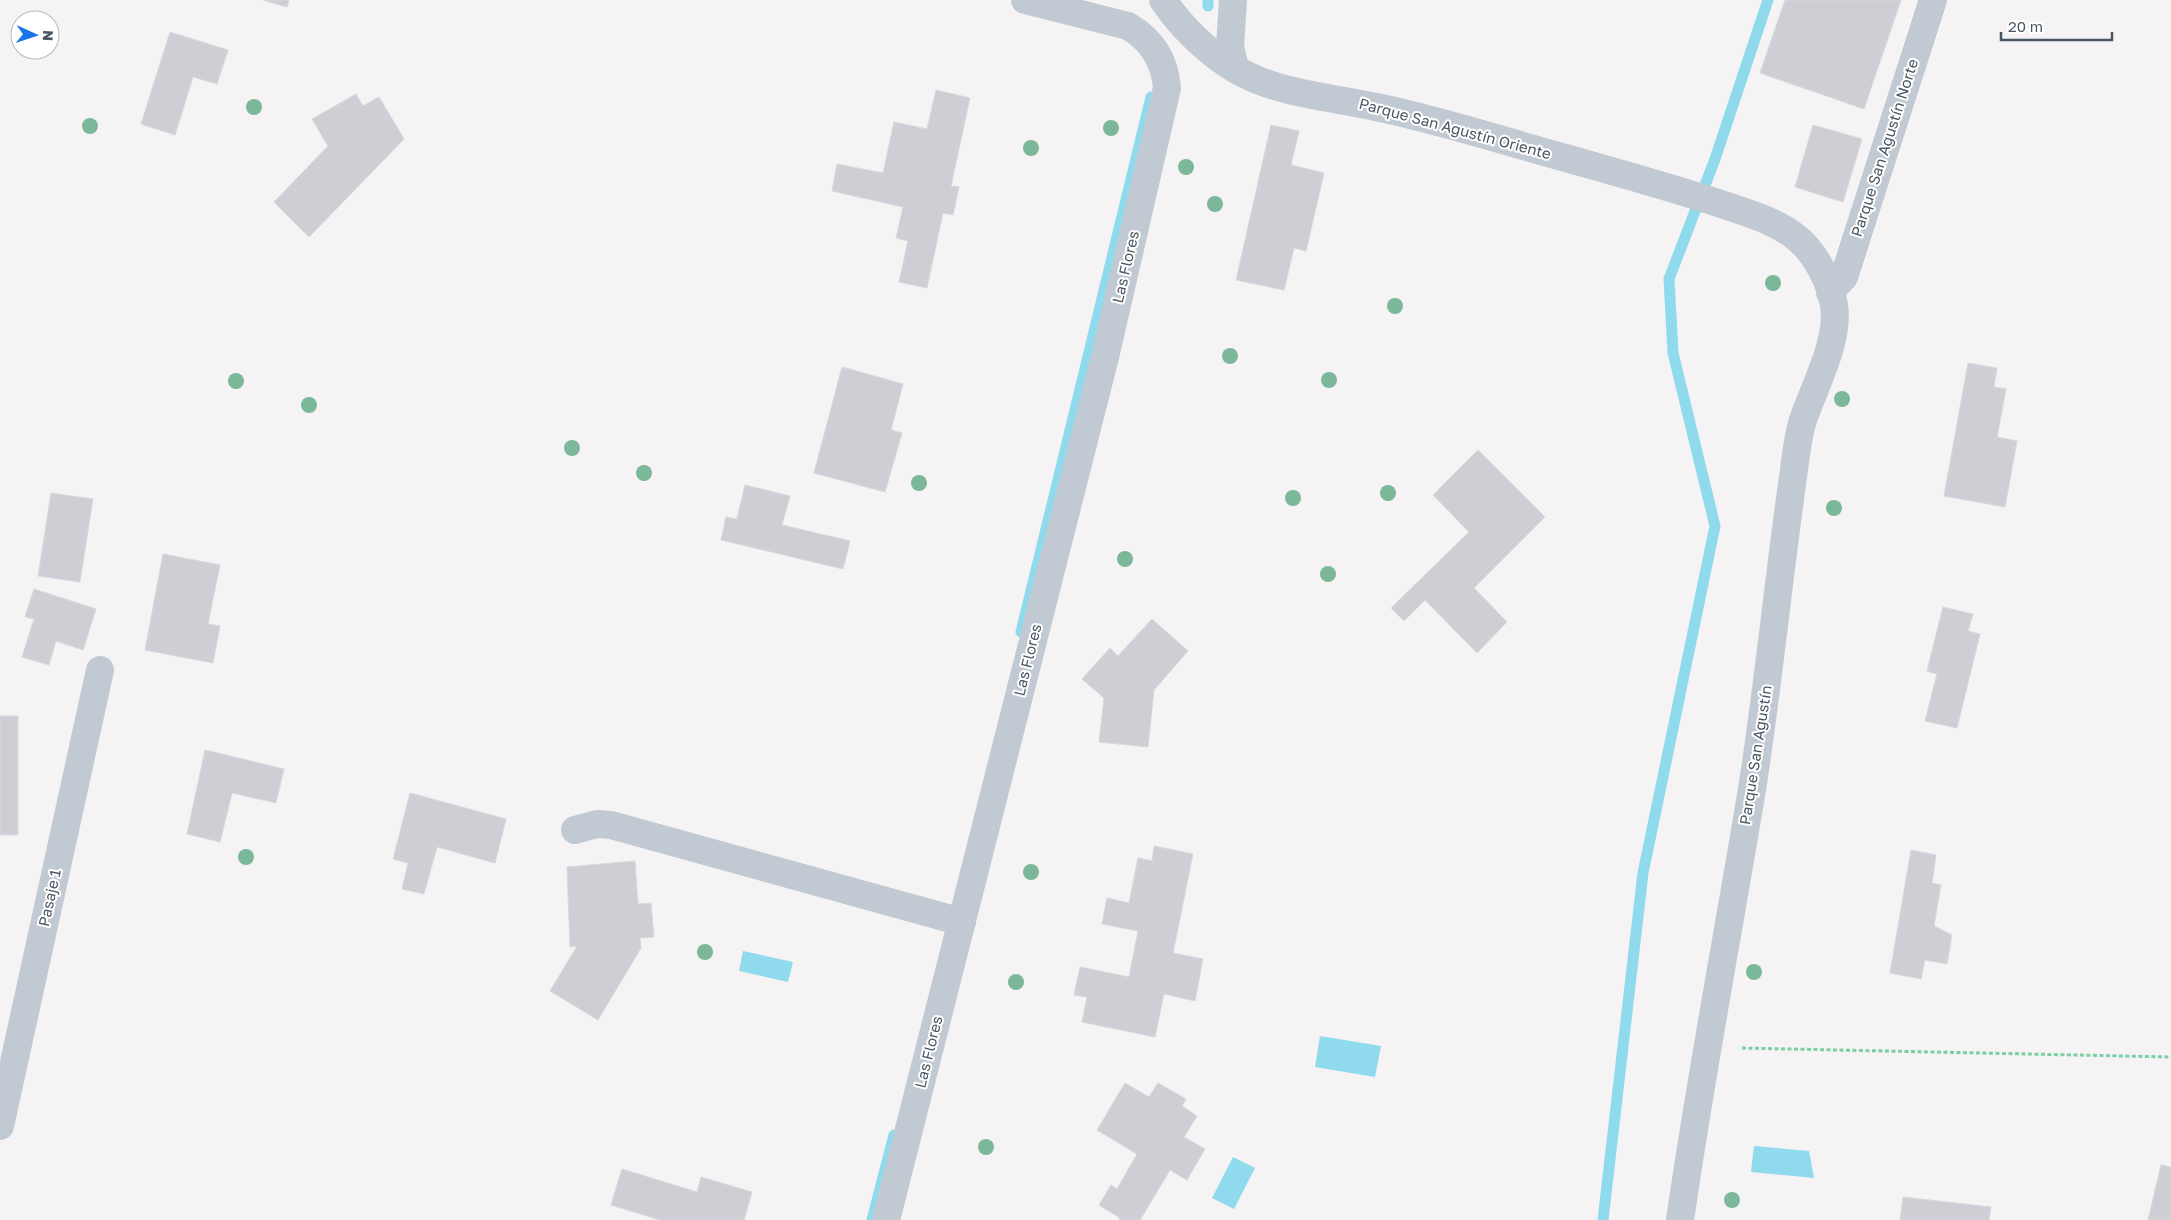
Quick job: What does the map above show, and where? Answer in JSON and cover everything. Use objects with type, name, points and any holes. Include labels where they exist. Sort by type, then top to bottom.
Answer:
[{"type":"street","name":"Las Flores","points":[[886,1220],[1105,357],[1166,98],[1167,88],[1164,65],[1154,48],[1138,32],[1128,26],[1025,0]]},
{"type":"street","name":"Parque San Agustín Oriente","points":[[1164,0],[1174,16],[1186,28],[1235,69],[1253,78],[1307,93],[1380,107],[1676,189],[1775,224],[1796,237],[1811,252],[1830,292]]},
{"type":"street","points":[[1234,0],[1230,46],[1235,69]]},
{"type":"street","name":"Parque San Agustín Norte","points":[[1830,292],[1844,277],[1932,0]]},
{"type":"street","name":"Parque San Agustín","points":[[1680,1220],[1694,1119],[1753,781],[1794,468],[1802,423],[1817,384],[1834,323],[1835,309],[1830,292]]},
{"type":"street","name":"Pasaje 1","points":[[0,1126],[100,670]]},
{"type":"street","points":[[575,830],[597,824],[611,825],[962,922]]},
{"type":"path","points":[[1738,1048],[2171,1057]]},
{"type":"water","points":[[743,951],[793,962],[788,982],[739,971]]},
{"type":"water","points":[[1320,1036],[1381,1046],[1375,1077],[1315,1067]]},
{"type":"water","points":[[1754,1146],[1809,1151],[1814,1178],[1751,1172]]},
{"type":"water","points":[[1233,1157],[1255,1168],[1234,1209],[1212,1198]]},
{"type":"building","points":[[263,0],[289,0],[287,7]]},
{"type":"building","points":[[1785,0],[1901,0],[1864,109],[1760,73]]},
{"type":"building","points":[[170,32],[228,50],[217,84],[193,77],[175,135],[141,124]]},
{"type":"building","points":[[936,90],[970,98],[951,186],[959,187],[953,215],[943,213],[927,288],[899,282],[908,241],[896,238],[903,207],[832,191],[837,164],[883,173],[894,122],[927,129]]},
{"type":"building","points":[[356,94],[363,106],[379,97],[404,139],[309,237],[274,202],[328,146],[312,119]]},
{"type":"building","points":[[1271,125],[1299,131],[1291,165],[1324,173],[1306,251],[1294,248],[1284,290],[1236,280]]},
{"type":"building","points":[[1813,125],[1862,139],[1843,202],[1795,187]]},
{"type":"building","points":[[1968,363],[1997,368],[1994,387],[2006,389],[1997,437],[2017,441],[2005,507],[1944,496]]},
{"type":"building","points":[[842,367],[903,384],[891,430],[902,433],[885,492],[814,473]]},
{"type":"building","points":[[1478,450],[1545,517],[1474,588],[1507,622],[1477,653],[1425,600],[1404,621],[1391,608],[1469,532],[1433,495]]},
{"type":"building","points":[[745,485],[790,496],[782,525],[850,541],[843,569],[721,540],[726,517],[737,519]]},
{"type":"building","points":[[51,493],[93,499],[80,582],[38,576]]},
{"type":"building","points":[[163,554],[220,565],[208,624],[220,626],[213,663],[145,650]]},
{"type":"building","points":[[34,589],[96,609],[83,650],[56,641],[49,665],[22,657],[34,619],[25,617]]},
{"type":"building","points":[[1943,607],[1973,614],[1968,631],[1980,634],[1957,728],[1925,721],[1937,674],[1927,671]]},
{"type":"building","points":[[1152,619],[1188,651],[1154,690],[1148,747],[1099,742],[1104,698],[1082,679],[1110,648],[1118,656]]},
{"type":"building","points":[[0,716],[18,716],[18,835],[0,835]]},
{"type":"building","points":[[205,750],[284,769],[276,803],[232,793],[220,842],[187,834]]},
{"type":"building","points":[[410,793],[506,819],[495,863],[437,847],[424,894],[402,889],[408,863],[393,859]]},
{"type":"building","points":[[1154,846],[1193,854],[1173,953],[1203,959],[1195,1001],[1164,994],[1155,1037],[1082,1022],[1087,997],[1074,995],[1080,967],[1129,977],[1138,931],[1102,924],[1107,898],[1129,903],[1138,858],[1152,861]]},
{"type":"building","points":[[1911,850],[1936,855],[1932,883],[1941,885],[1934,926],[1952,935],[1947,964],[1925,960],[1921,979],[1890,973]]},
{"type":"building","points":[[635,861],[638,904],[651,903],[654,937],[640,938],[641,948],[598,1020],[550,991],[577,946],[570,947],[567,867]]},
{"type":"building","points":[[1125,1083],[1149,1097],[1158,1083],[1186,1099],[1182,1106],[1197,1116],[1184,1137],[1205,1149],[1187,1180],[1170,1170],[1140,1220],[1119,1220],[1120,1218],[1099,1205],[1111,1185],[1117,1189],[1137,1154],[1097,1130]]},
{"type":"building","points":[[2161,1165],[2171,1167],[2171,1220],[2148,1220]]},
{"type":"building","points":[[622,1169],[697,1192],[701,1177],[752,1192],[744,1220],[660,1220],[611,1205]]},
{"type":"building","points":[[1903,1197],[1991,1207],[1989,1220],[1900,1220]]},
{"type":"waterway","points":[[1208,0],[1208,6]]},
{"type":"waterway","points":[[1603,1220],[1643,873],[1715,526],[1673,353],[1669,279],[1715,159],[1768,0]]},
{"type":"waterway","points":[[1021,632],[1151,97]]},
{"type":"waterway","points":[[872,1220],[894,1135]]}]
